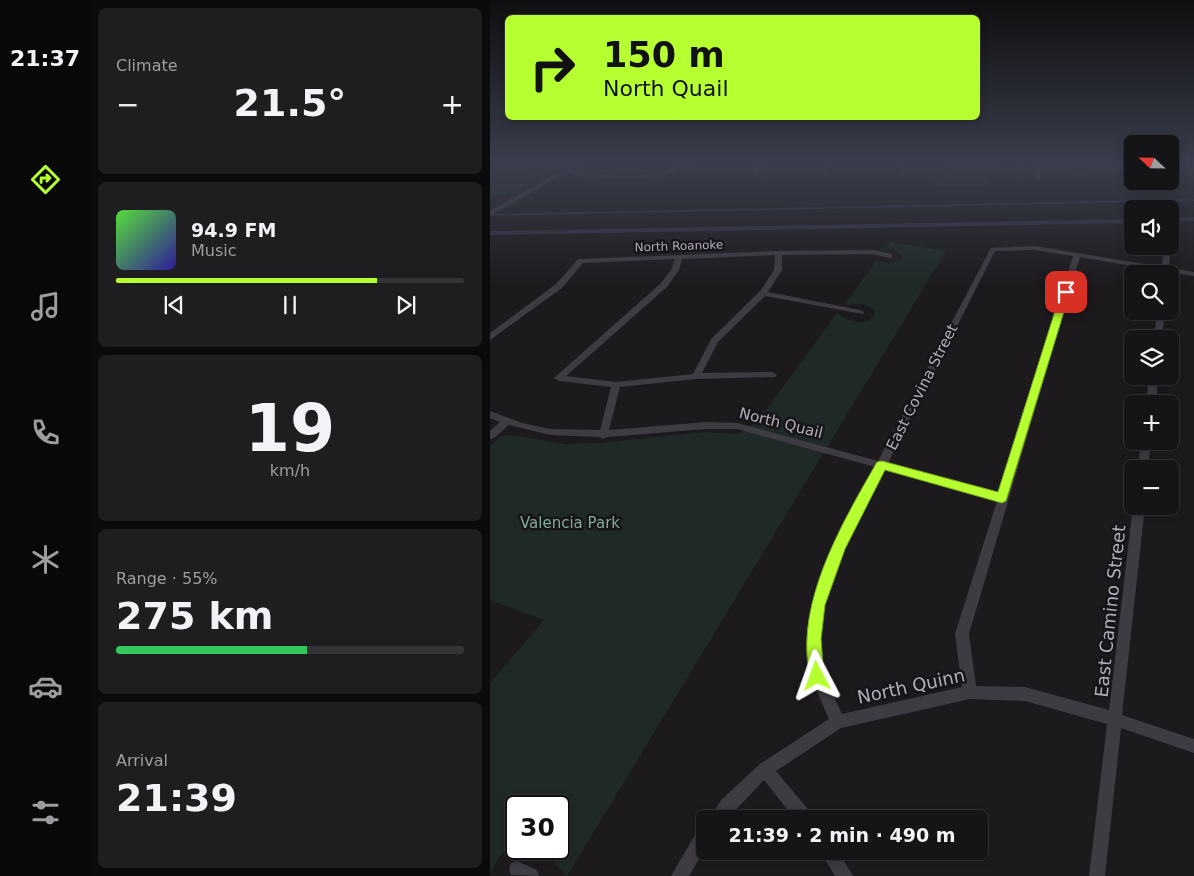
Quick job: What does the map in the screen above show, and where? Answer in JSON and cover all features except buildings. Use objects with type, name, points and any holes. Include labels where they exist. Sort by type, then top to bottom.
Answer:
[{"type":"street","points":[[490,214],[506,204]]},
{"type":"street","name":"East Covina Street","points":[[838,722],[817,676],[814,639],[818,605],[838,549],[993,249],[1035,248],[1077,254]]},
{"type":"street","name":"North Roanoke","points":[[490,337],[559,286],[581,261],[779,253],[873,252],[889,256]]},
{"type":"street","points":[[696,376],[714,341],[763,292],[778,270],[779,253]]},
{"type":"street","points":[[970,692],[962,634],[1077,254],[1135,265]]},
{"type":"street","points":[[679,257],[675,270],[664,285],[559,378],[616,385],[696,376],[772,375]]},
{"type":"street","points":[[1179,272],[1194,274]]},
{"type":"street","points":[[763,292],[860,312]]},
{"type":"street","points":[[602,436],[616,385]]},
{"type":"street","name":"North Quail","points":[[490,414],[506,422],[534,430],[570,436],[602,436],[707,424],[737,426],[1002,498]]},
{"type":"street","points":[[490,436],[506,422]]},
{"type":"street","name":"East Camino Street","points":[[1096,876],[1138,515]]},
{"type":"street","name":"North Quinn","points":[[765,769],[838,722],[970,692],[1025,694],[1115,719],[1194,746]]},
{"type":"street","points":[[724,810],[765,769],[798,810]]},
{"type":"street","points":[[678,876],[696,848]]},
{"type":"street","points":[[834,860],[845,876]]},
{"type":"green space","name":"Valencia Park","points":[[891,242],[946,251],[567,876],[553,860],[570,860],[570,795],[505,795],[505,851],[494,866],[490,876],[490,683],[544,620],[490,600],[490,446],[501,436],[512,435],[565,444],[599,443],[703,432],[738,434],[758,421],[837,313],[856,322],[865,321],[874,316],[874,310],[863,304],[844,305],[876,261],[890,264],[902,259],[903,257],[895,250],[885,249]]},
{"type":"waterway","points":[[490,215],[1012,204]]},
{"type":"waterway","points":[[1179,220],[1194,219]]},
{"type":"waterway","points":[[490,233],[1124,221]]},
{"type":"route","points":[[817,676],[814,639],[818,605],[838,549],[882,465],[1002,498],[1066,292]]}]
